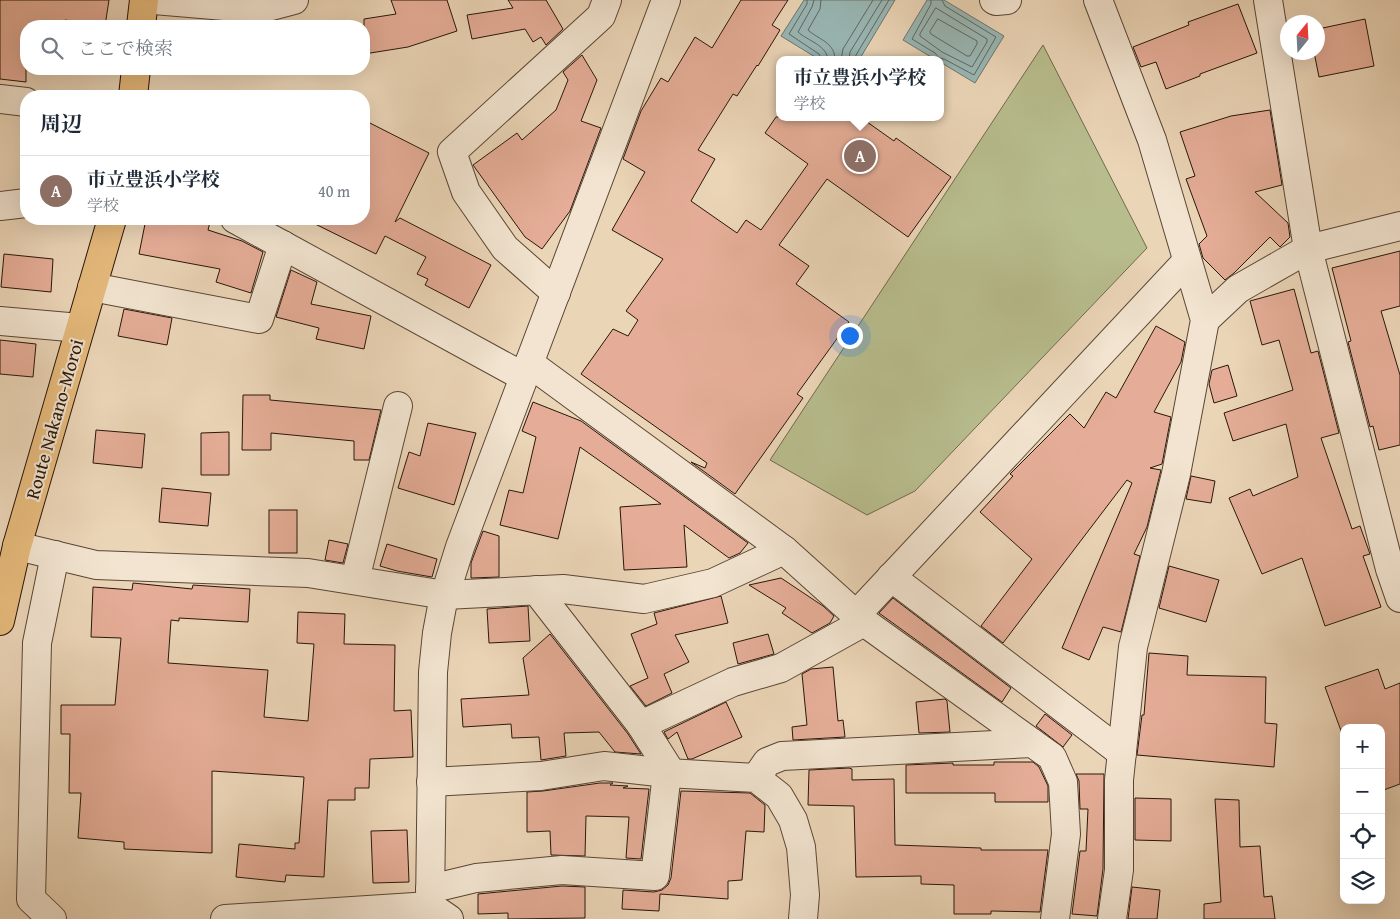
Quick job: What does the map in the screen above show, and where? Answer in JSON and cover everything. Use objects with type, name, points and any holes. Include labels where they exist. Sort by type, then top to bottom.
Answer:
[{"type":"main road","points":[[142,20],[144,0]]},
{"type":"main road","points":[[134,90],[135,75]]},
{"type":"main road","name":"Route Nakano-Moroi","points":[[0,621],[17,546],[110,225]]},
{"type":"street","points":[[154,0],[260,9],[294,0]]},
{"type":"street","points":[[556,292],[505,248],[466,192],[452,152],[601,16],[607,0]]},
{"type":"street","points":[[436,905],[431,782],[433,672],[437,633],[445,595],[460,547],[666,0]]},
{"type":"street","points":[[994,0],[996,2],[1007,0]]},
{"type":"street","points":[[1098,0],[1152,140],[1205,320],[1176,474],[1133,647],[1120,780],[1119,870],[1112,919]]},
{"type":"street","points":[[1268,0],[1308,249],[1390,569],[1400,598]]},
{"type":"street","points":[[0,99],[20,101]]},
{"type":"street","points":[[0,206],[20,204]]},
{"type":"street","points":[[246,225],[527,370],[784,550],[860,618],[1052,756],[1063,782],[1066,834],[1054,919]]},
{"type":"street","points":[[1205,320],[1238,289],[1308,249],[1400,226]]},
{"type":"street","points":[[92,286],[259,319],[283,245]]},
{"type":"street","points":[[641,725],[733,682],[781,668],[860,618],[891,577],[1187,261]]},
{"type":"street","points":[[0,321],[80,328]]},
{"type":"street","points":[[354,580],[398,406]]},
{"type":"street","points":[[17,546],[96,566],[308,573],[445,595],[563,589],[644,599],[713,583],[784,550]]},
{"type":"street","points":[[52,919],[31,899],[37,643],[55,555]]},
{"type":"street","points":[[891,577],[1122,753]]},
{"type":"street","points":[[225,919],[436,905],[476,878],[562,870],[655,876],[670,773],[641,725],[536,590]]},
{"type":"street","points":[[756,778],[767,762],[782,756],[1032,743]]},
{"type":"street","points":[[431,782],[541,776],[604,766],[670,773],[756,778],[779,796],[793,820],[801,847],[805,895],[803,919]]},
{"type":"green space","points":[[1043,45],[1147,248],[915,491],[867,515],[770,460]]},
{"type":"water","points":[[804,0],[895,0],[861,56],[814,56],[781,36]]},
{"type":"water","points":[[927,0],[944,0],[1004,36],[975,83],[944,64],[944,56],[929,56],[903,40]]},
{"type":"building","points":[[0,0],[109,0],[106,20],[20,20],[20,75],[26,75],[26,82],[0,79]]},
{"type":"building","points":[[391,0],[447,0],[457,31],[408,47],[370,53],[370,20],[364,19],[396,14]]},
{"type":"building","points":[[508,0],[546,0],[563,29],[546,45],[541,37],[533,42],[525,29],[472,39],[467,15],[513,8]]},
{"type":"building","points":[[741,0],[788,0],[772,25],[780,30],[737,96],[733,94],[698,150],[715,159],[691,201],[737,233],[746,220],[761,230],[808,164],[765,133],[776,117],[776,121],[866,121],[894,141],[896,138],[951,177],[908,237],[827,179],[779,245],[809,266],[796,284],[849,322],[797,394],[803,398],[735,494],[691,462],[705,468],[707,463],[581,374],[613,329],[628,336],[638,320],[626,311],[663,259],[612,230],[645,172],[623,159],[641,111],[661,78],[668,82],[695,37],[712,48]]},
{"type":"building","points":[[1238,4],[1257,53],[1166,89],[1156,62],[1141,67],[1133,47],[1189,25],[1188,22]]},
{"type":"building","points":[[1365,19],[1374,66],[1319,77],[1316,60],[1325,60],[1325,28]]},
{"type":"building","points":[[582,55],[597,80],[581,121],[601,128],[570,211],[542,249],[525,237],[473,165],[517,133],[522,140],[556,110],[568,80],[563,72]]},
{"type":"building","points":[[1270,110],[1282,185],[1255,192],[1288,223],[1290,237],[1280,247],[1270,237],[1225,280],[1203,258],[1199,244],[1207,236],[1186,179],[1195,176],[1180,132],[1231,116]]},
{"type":"building","points":[[370,123],[429,153],[395,222],[400,218],[491,265],[469,308],[425,285],[428,279],[417,274],[426,257],[385,236],[376,254],[317,225],[370,225]]},
{"type":"building","points":[[145,225],[209,225],[208,230],[242,241],[263,252],[251,293],[216,282],[220,269],[139,254]]},
{"type":"building","points":[[1400,251],[1400,306],[1381,311],[1400,375],[1400,445],[1379,450],[1373,426],[1370,427],[1348,342],[1351,341],[1332,268]]},
{"type":"building","points":[[4,254],[53,259],[51,292],[1,287]]},
{"type":"building","points":[[291,270],[317,282],[311,304],[371,316],[364,349],[316,339],[319,328],[276,317]]},
{"type":"building","points":[[1294,289],[1311,353],[1318,351],[1339,433],[1321,438],[1352,529],[1360,526],[1370,554],[1363,556],[1381,607],[1325,626],[1302,558],[1262,574],[1229,498],[1250,489],[1253,496],[1298,477],[1286,424],[1233,441],[1224,413],[1293,390],[1279,340],[1262,345],[1250,301]]},
{"type":"building","points":[[124,309],[172,318],[167,345],[118,336]]},
{"type":"building","points":[[1156,326],[1185,342],[1181,362],[1154,412],[1171,417],[1162,464],[1150,468],[1161,470],[1147,527],[1134,554],[1140,556],[1121,632],[1103,627],[1089,660],[1062,648],[1132,483],[1127,480],[1003,643],[981,626],[1032,559],[980,512],[1013,476],[1010,474],[1070,414],[1084,428],[1106,392],[1116,398]]},
{"type":"building","points":[[0,340],[36,344],[33,377],[0,374]]},
{"type":"building","points":[[1228,365],[1237,396],[1214,403],[1209,384],[1212,370]]},
{"type":"building","points":[[243,395],[270,395],[270,400],[381,410],[369,460],[354,460],[354,441],[271,433],[271,450],[242,450]]},
{"type":"building","points":[[533,402],[581,421],[748,543],[740,553],[729,558],[684,525],[687,567],[624,570],[620,507],[661,504],[580,447],[558,539],[500,525],[509,490],[523,493],[536,437],[522,431]]},
{"type":"building","points":[[428,423],[476,433],[454,505],[398,488],[409,452],[420,456]]},
{"type":"building","points":[[96,430],[145,434],[142,468],[93,463]]},
{"type":"building","points":[[229,432],[229,475],[201,475],[201,433]]},
{"type":"building","points":[[1191,476],[1215,481],[1211,503],[1186,499]]},
{"type":"building","points":[[162,488],[211,493],[208,526],[159,522]]},
{"type":"building","points":[[269,510],[297,510],[297,553],[269,553]]},
{"type":"building","points":[[483,531],[499,536],[499,577],[471,578],[471,563]]},
{"type":"building","points":[[329,540],[348,544],[343,563],[325,560]]},
{"type":"building","points":[[387,544],[437,559],[432,577],[380,566]]},
{"type":"building","points":[[1169,566],[1219,580],[1206,622],[1159,608]]},
{"type":"building","points":[[781,578],[823,606],[834,616],[830,623],[812,633],[782,613],[786,608],[749,585]]},
{"type":"building","points":[[133,583],[192,589],[193,585],[250,589],[248,622],[179,618],[179,621],[171,620],[168,663],[268,670],[264,717],[308,721],[314,644],[297,643],[298,612],[345,614],[344,644],[395,645],[394,711],[411,710],[413,757],[370,759],[369,788],[355,788],[355,800],[328,800],[324,877],[286,875],[285,882],[236,877],[239,844],[295,849],[295,843],[299,843],[304,777],[212,771],[212,853],[124,849],[124,842],[78,838],[81,793],[69,793],[70,734],[61,734],[61,705],[115,705],[121,638],[91,637],[93,587],[132,590]]},
{"type":"building","points":[[721,596],[728,623],[675,635],[689,662],[664,674],[672,693],[646,706],[630,686],[648,678],[631,634],[657,624],[654,613]]},
{"type":"building","points":[[893,598],[1011,688],[1002,702],[879,613]]},
{"type":"building","points":[[528,606],[530,641],[489,643],[487,609]]},
{"type":"building","points":[[550,634],[628,734],[641,754],[615,752],[599,732],[564,733],[566,756],[541,760],[539,737],[512,738],[511,724],[463,727],[461,699],[529,695],[523,658]]},
{"type":"building","points":[[768,634],[774,654],[738,664],[733,643]]},
{"type":"building","points":[[1149,653],[1188,656],[1187,675],[1266,677],[1265,723],[1277,724],[1274,767],[1137,755],[1142,715],[1144,715]]},
{"type":"building","points":[[833,667],[838,721],[843,720],[845,737],[793,740],[792,727],[807,725],[802,674],[811,669]]},
{"type":"building","points":[[1378,669],[1385,689],[1400,683],[1400,784],[1385,790],[1385,724],[1340,724],[1340,728],[1325,687]]},
{"type":"building","points":[[945,699],[947,701],[950,732],[919,733],[916,702]]},
{"type":"building","points":[[726,702],[742,737],[692,759],[688,759],[677,732],[668,739],[664,732]]},
{"type":"building","points":[[1045,714],[1072,735],[1063,747],[1036,726]]},
{"type":"building","points":[[994,762],[1033,762],[1039,767],[1048,786],[1048,802],[995,802],[995,793],[906,793],[906,765],[953,763],[953,765],[994,765]]},
{"type":"building","points":[[852,769],[852,780],[894,779],[895,845],[981,848],[981,850],[1048,850],[1040,912],[991,911],[991,914],[954,914],[954,885],[921,884],[921,876],[856,877],[854,806],[808,805],[809,770]]},
{"type":"building","points":[[1076,774],[1104,774],[1103,869],[1097,916],[1072,914],[1080,851],[1086,851],[1088,809],[1080,809],[1079,781]]},
{"type":"building","points":[[600,783],[628,786],[623,788],[649,789],[641,859],[626,858],[629,817],[586,816],[585,856],[551,855],[550,831],[527,832],[527,792]]},
{"type":"building","points":[[681,791],[750,793],[765,805],[764,832],[746,831],[742,880],[728,881],[728,899],[660,894],[659,911],[622,909],[623,890],[654,892],[662,890],[668,885],[671,878]]},
{"type":"building","points":[[1135,798],[1171,799],[1171,841],[1135,840]]},
{"type":"building","points":[[1215,799],[1239,800],[1240,847],[1260,846],[1264,897],[1272,896],[1275,919],[1204,919],[1204,904],[1221,902]]},
{"type":"building","points":[[407,830],[409,882],[373,883],[371,831]]},
{"type":"building","points":[[562,886],[585,887],[585,918],[508,919],[508,913],[478,914],[478,894]]},
{"type":"building","points":[[1132,887],[1160,890],[1157,919],[1128,919]]},
{"type":"place","name":"市立豊浜小学校","points":[[860,156]]}]
